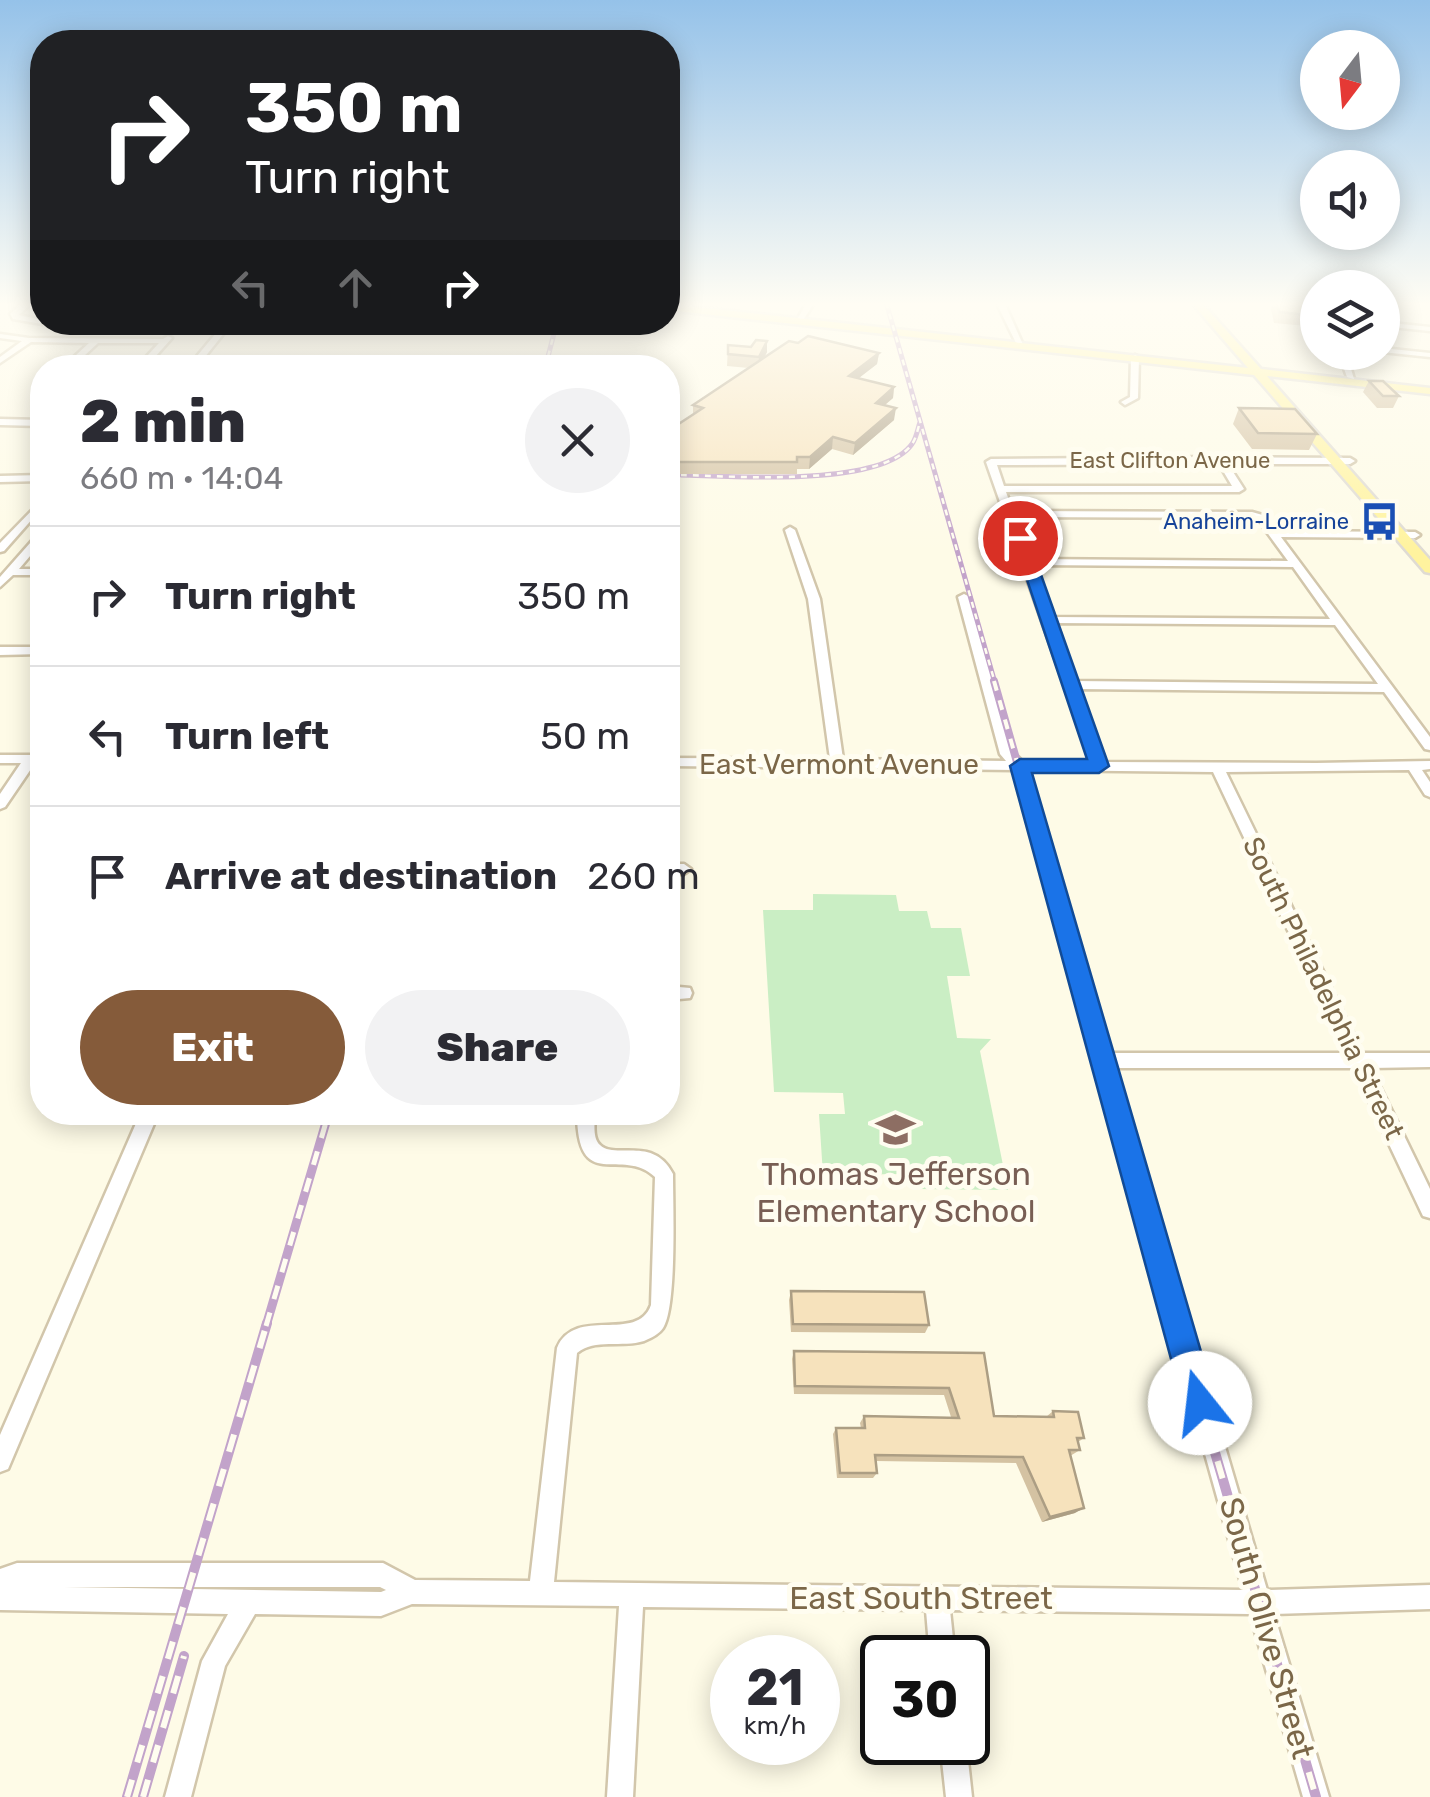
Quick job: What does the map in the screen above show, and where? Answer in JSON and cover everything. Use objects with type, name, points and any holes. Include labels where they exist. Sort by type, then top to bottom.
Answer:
[{"type":"main road","points":[[1277,386],[1406,530],[1430,570]]},
{"type":"main road","points":[[1343,461],[1372,502],[1430,551]]},
{"type":"street","points":[[1126,402],[1134,398],[1134,386]]},
{"type":"street","points":[[0,422],[30,423]]},
{"type":"street","points":[[1099,766],[1000,489],[1238,490],[1221,460]]},
{"type":"street","name":"East Clifton Avenue","points":[[1000,489],[991,462],[1343,461]]},
{"type":"street","points":[[0,480],[30,479]]},
{"type":"street","points":[[0,549],[6,535],[30,514]]},
{"type":"street","points":[[1012,514],[1258,516],[1430,746]]},
{"type":"street","points":[[790,530],[814,599],[836,762]]},
{"type":"street","points":[[1274,534],[1406,530]]},
{"type":"street","points":[[0,584],[30,552]]},
{"type":"street","points":[[1029,562],[1295,564]]},
{"type":"street","points":[[11,572],[30,572]]},
{"type":"street","name":"South Olive Street","points":[[964,597],[1008,754],[1020,766],[1316,1797]]},
{"type":"street","points":[[1047,620],[1341,622]]},
{"type":"street","points":[[0,651],[30,651]]},
{"type":"street","points":[[1070,684],[1388,688]]},
{"type":"street","points":[[0,759],[30,759]]},
{"type":"street","name":"East Vermont Avenue","points":[[680,762],[1430,765]]},
{"type":"street","points":[[0,804],[30,766]]},
{"type":"street","points":[[1412,766],[1430,792]]},
{"type":"street","name":"South Philadelphia Street","points":[[1217,767],[1430,1209]]},
{"type":"street","points":[[1102,1060],[1430,1060]]},
{"type":"street","points":[[0,1461],[144,1125]]},
{"type":"street","points":[[541,1594],[567,1348],[574,1339],[588,1335],[641,1334],[653,1326],[661,1305],[664,1174],[649,1161],[604,1157],[591,1150],[584,1138],[585,1125]]},
{"type":"street","name":"East South Street","points":[[0,1581],[17,1575],[383,1575],[412,1592]]},
{"type":"street","name":"East South Street","points":[[0,1598],[381,1604],[412,1592],[1260,1602],[1430,1596]]},
{"type":"street","points":[[620,1797],[632,1596]]},
{"type":"street","points":[[936,1598],[940,1635]]},
{"type":"street","points":[[178,1797],[214,1661],[249,1602]]},
{"type":"street","points":[[956,1765],[959,1797]]},
{"type":"green space","points":[[813,894],[896,895],[899,911],[927,911],[931,928],[961,928],[970,976],[947,976],[957,1038],[991,1039],[980,1051],[1008,1190],[921,1189],[904,1174],[823,1175],[819,1114],[845,1114],[843,1093],[774,1092],[763,910],[813,910]]},
{"type":"building","points":[[722,386],[889,386],[894,387],[876,403],[896,408],[855,443],[833,437],[810,457],[797,457],[797,462],[680,462],[680,423],[703,408],[693,405]]},
{"type":"building","points":[[1374,386],[1388,386],[1399,396],[1383,396]]},
{"type":"building","points":[[1239,408],[1295,409],[1317,434],[1258,433]]},
{"type":"building","points":[[791,1291],[924,1292],[929,1325],[793,1324]]},
{"type":"building","name":"Thomas Jefferson Elementary School","points":[[794,1351],[984,1353],[994,1416],[1054,1417],[1053,1411],[1078,1412],[1084,1438],[1077,1438],[1080,1450],[1069,1450],[1084,1508],[1050,1517],[1023,1457],[875,1455],[877,1473],[840,1473],[836,1428],[865,1428],[864,1416],[959,1418],[949,1388],[795,1386]]},
{"type":"railway","points":[[910,386],[995,683]]},
{"type":"railway","points":[[681,475],[804,476],[870,468],[895,458],[912,444],[920,422]]},
{"type":"railway","points":[[994,681],[1074,963]]},
{"type":"railway","points":[[1074,960],[1178,1326]]},
{"type":"railway","points":[[266,1326],[325,1125]]},
{"type":"railway","points":[[127,1797],[267,1323]]},
{"type":"railway","points":[[1177,1323],[1316,1797]]},
{"type":"railway","points":[[143,1797],[184,1656]]},
{"type":"place","name":"Anaheim-Lorraine","points":[[1379,521]]},
{"type":"place","name":"Thomas Jefferson Elementary School","points":[[896,1129]]},
{"type":"route","points":[[1020,538],[1099,766],[1020,766],[1200,1403]]}]
